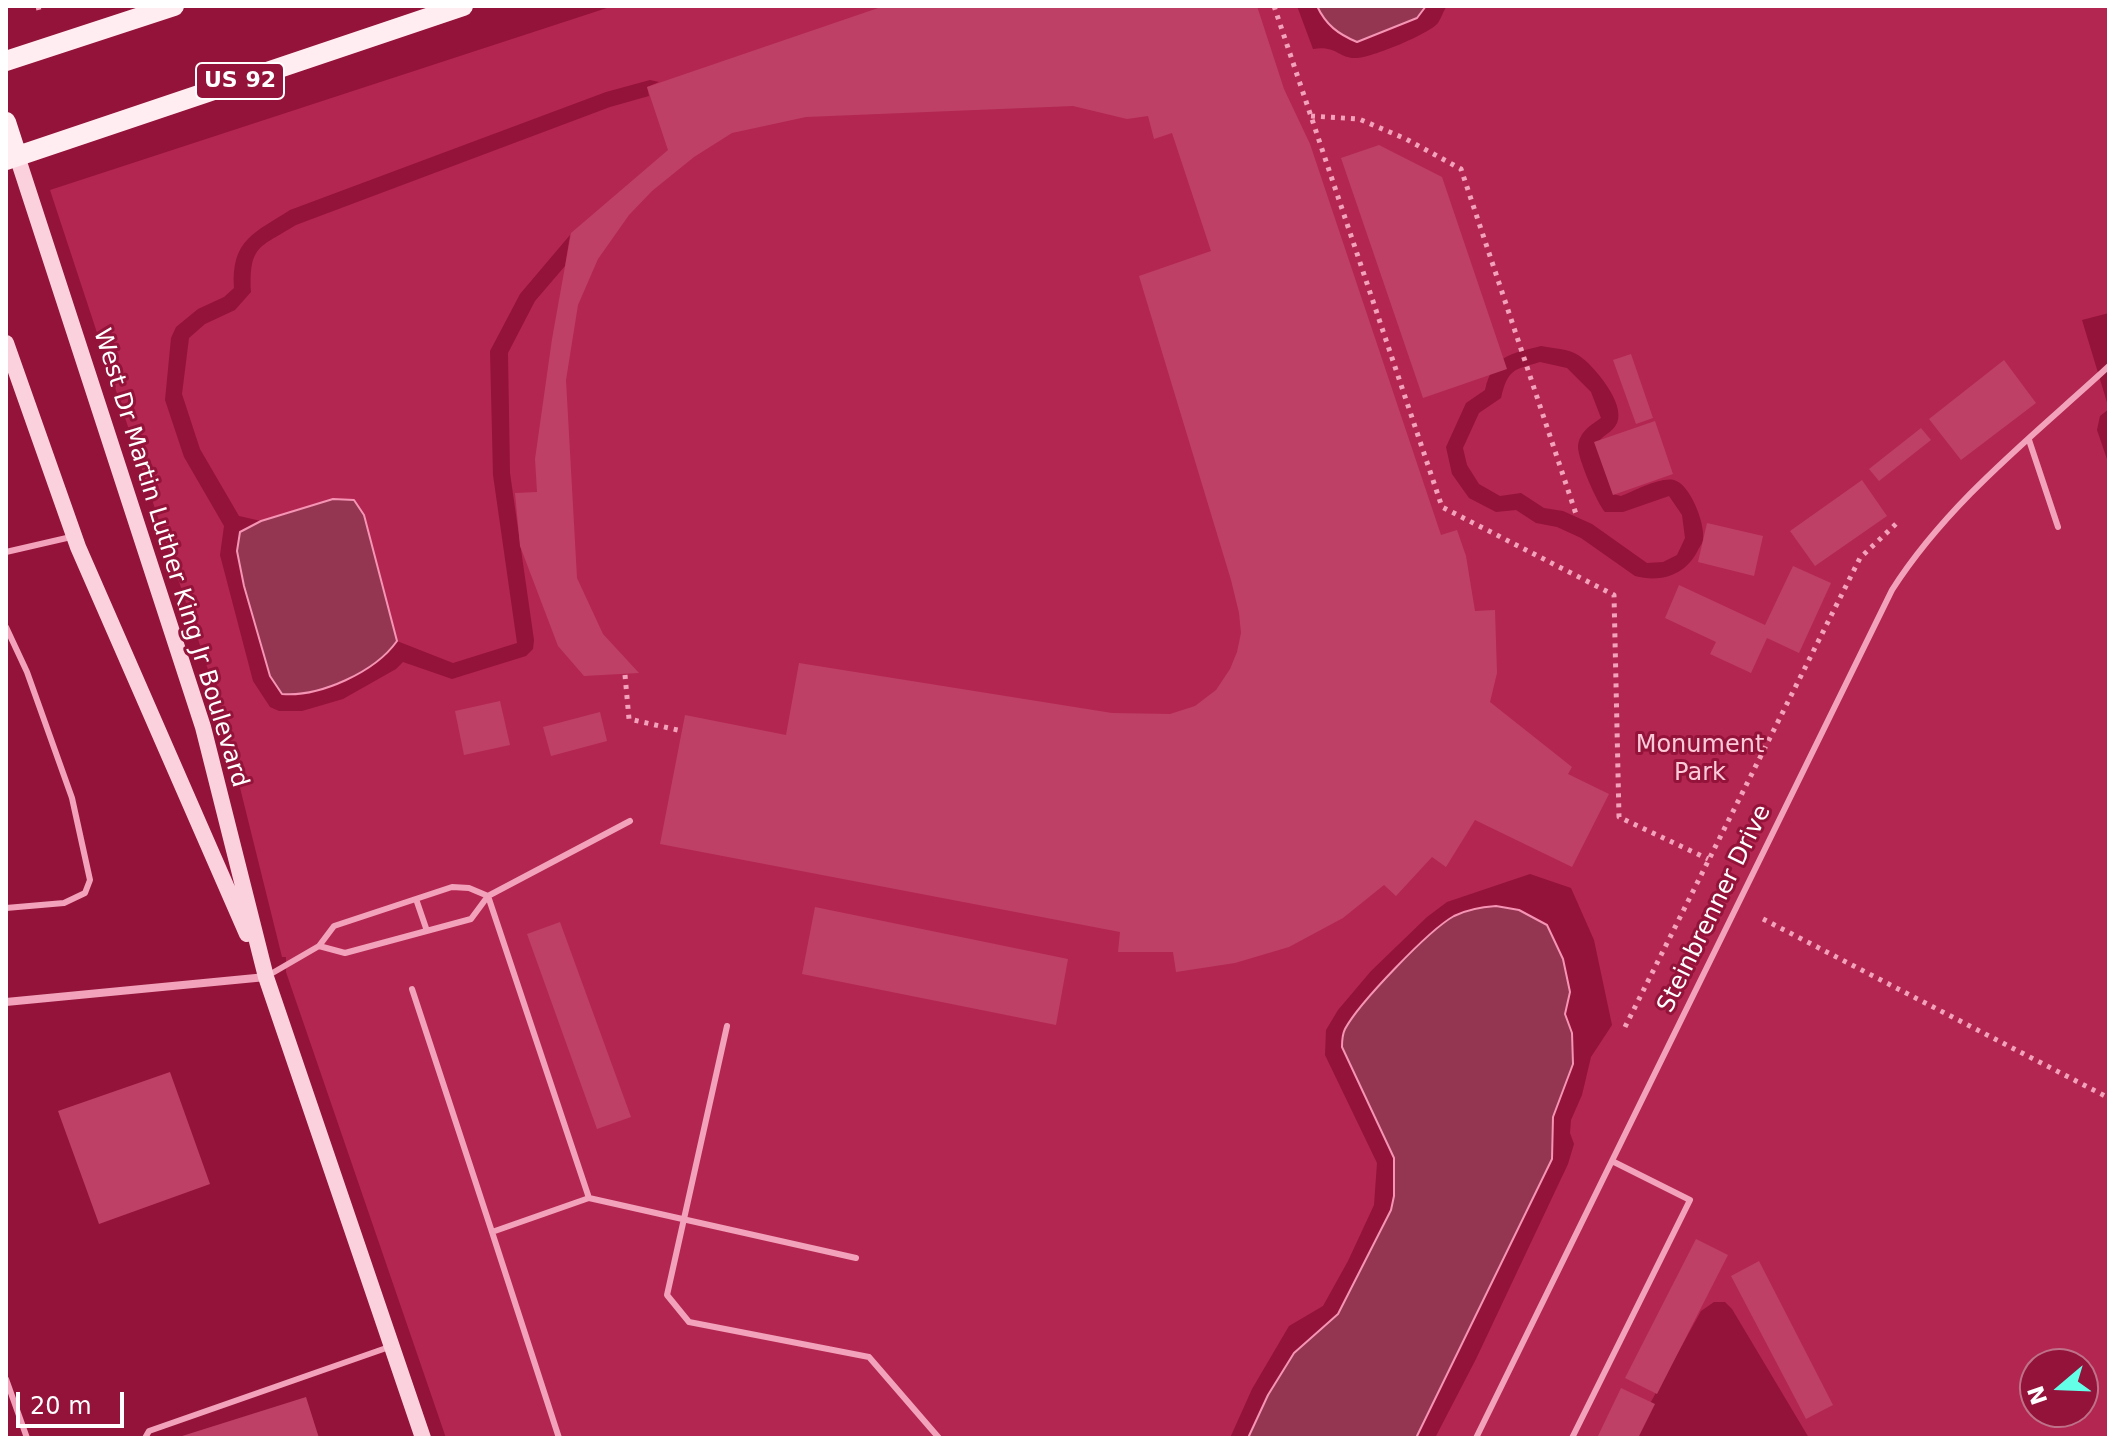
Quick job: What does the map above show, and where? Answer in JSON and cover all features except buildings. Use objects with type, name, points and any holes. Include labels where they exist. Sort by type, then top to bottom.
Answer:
[{"type":"main road","points":[[6,61],[174,6]]},
{"type":"main road","name":"US 92","points":[[12,158],[463,6]]},
{"type":"main road","points":[[6,122],[12,158]]},
{"type":"street","name":"West Dr Martin Luther King Jr Boulevard","points":[[12,158],[203,727],[266,977]]},
{"type":"street","name":"West Dr Martin Luther King Jr Boulevard","points":[[6,343],[74,536],[266,977],[423,1438]]},
{"type":"street","points":[[6,1002],[266,977]]},
{"type":"lane","name":"Steinbrenner Drive","points":[[1476,1438],[1892,590],[1908,564],[1958,504],[2109,366]]},
{"type":"lane","points":[[2029,440],[2058,527]]},
{"type":"lane","points":[[6,552],[74,536]]},
{"type":"lane","points":[[6,627],[27,672],[72,798],[90,880],[85,893],[64,903],[6,908]]},
{"type":"lane","points":[[319,946],[345,953],[471,919],[488,896],[630,821]]},
{"type":"lane","points":[[266,977],[319,946],[334,926],[452,887],[469,888],[488,896],[589,1198]]},
{"type":"lane","points":[[416,899],[427,931]]},
{"type":"lane","points":[[412,989],[559,1438]]},
{"type":"lane","points":[[727,1026],[667,1295],[689,1322],[869,1357],[939,1438]]},
{"type":"lane","points":[[1572,1438],[1690,1200],[1612,1161]]},
{"type":"lane","points":[[492,1232],[589,1198],[856,1258]]},
{"type":"lane","points":[[145,1438],[149,1431],[392,1346]]},
{"type":"lane","points":[[6,1379],[27,1438]]},
{"type":"path","points":[[38,6],[40,15]]},
{"type":"path","points":[[1274,6],[1442,507],[1614,595],[1619,817],[1708,859]]},
{"type":"path","points":[[1311,116],[1359,119],[1406,139],[1461,169],[1577,517]]},
{"type":"path","points":[[1625,1027],[1860,558],[1898,522]]},
{"type":"path","points":[[625,675],[629,719],[682,731]]},
{"type":"path","points":[[1763,919],[2109,1098]]},
{"type":"green space","name":"Monument Park","points":[[613,6],[1297,6],[1313,49],[1333,50],[1356,58],[1386,50],[1433,28],[1447,6],[2109,6],[2109,313],[2082,320],[2109,409],[2100,416],[2097,430],[2109,465],[2109,1438],[1809,1438],[1732,1309],[1725,1302],[1714,1302],[1701,1311],[1631,1438],[1435,1438],[1568,1164],[1574,1144],[1570,1133],[1571,1120],[1582,1095],[1591,1057],[1612,1025],[1594,940],[1571,888],[1530,874],[1447,902],[1427,917],[1371,971],[1338,1010],[1326,1030],[1325,1055],[1377,1163],[1374,1205],[1323,1306],[1289,1326],[1252,1389],[1230,1438],[446,1438],[286,972],[286,957],[282,957],[219,703],[50,190]],"holes":[[[650,80],[659,82],[647,87],[649,96],[610,107],[296,225],[259,250],[252,265],[251,292],[235,310],[205,324],[189,338],[182,394],[200,449],[239,516],[261,521],[333,499],[354,500],[364,515],[397,641],[453,663],[517,643],[493,475],[490,351],[520,294],[570,235],[565,266],[535,301],[508,353],[510,473],[533,649],[526,656],[452,679],[403,662],[343,699],[302,711],[279,711],[270,707],[253,681],[220,555],[224,526],[184,457],[165,400],[171,338],[176,327],[198,309],[224,297],[234,288],[236,259],[241,248],[256,232],[290,210],[606,92]],[[1541,346],[1578,355],[1600,376],[1613,396],[1619,415],[1617,423],[1597,446],[1613,494],[1621,496],[1654,482],[1674,480],[1691,496],[1702,524],[1703,540],[1693,559],[1680,571],[1663,577],[1635,576],[1581,538],[1557,527],[1536,523],[1516,510],[1496,512],[1469,498],[1452,474],[1446,447],[1466,403],[1485,390],[1493,369],[1504,358]]]},
{"type":"green space","points":[[1540,362],[1567,368],[1591,392],[1601,418],[1583,433],[1578,447],[1588,481],[1605,512],[1623,512],[1669,496],[1682,515],[1685,538],[1677,555],[1663,562],[1647,563],[1592,524],[1563,511],[1544,508],[1521,493],[1500,496],[1479,484],[1467,465],[1463,448],[1479,413],[1501,398],[1506,381],[1513,372]]},
{"type":"shaded area","points":[[1317,6],[1426,6],[1417,18],[1357,42],[1333,28]]},
{"type":"shaded area","points":[[333,499],[354,500],[364,515],[397,641],[375,663],[346,680],[313,691],[282,694],[270,676],[244,586],[237,551],[240,532],[261,521]]},
{"type":"shaded area","points":[[1496,906],[1519,910],[1547,925],[1563,959],[1570,992],[1565,1014],[1572,1033],[1573,1064],[1553,1117],[1552,1159],[1416,1438],[1248,1438],[1268,1395],[1294,1353],[1338,1314],[1391,1210],[1394,1158],[1342,1047],[1345,1029],[1379,986],[1443,924],[1464,912]]}]
